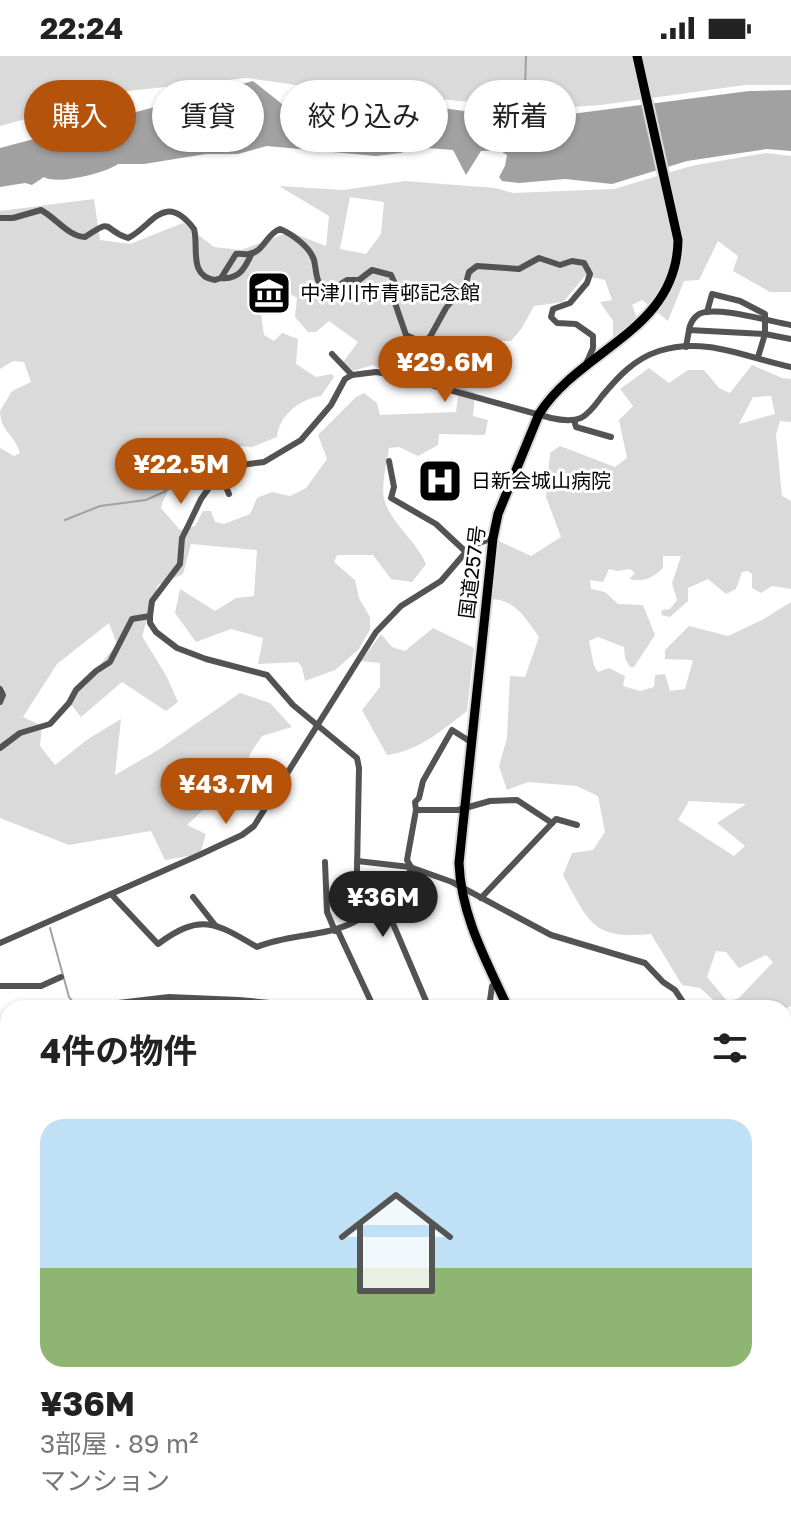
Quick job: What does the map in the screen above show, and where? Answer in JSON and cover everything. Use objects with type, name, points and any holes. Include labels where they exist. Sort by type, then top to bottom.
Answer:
[{"type":"highway","name":"国道257号","points":[[504,1000],[468,920],[460,887],[459,863],[493,538],[498,514],[539,414],[556,391],[586,366],[601,342],[651,312],[666,293],[675,270],[678,240],[637,56]]},
{"type":"street","points":[[0,218],[13,218],[41,210],[76,237],[85,237],[101,225],[106,225],[128,238],[133,237],[157,214],[173,213],[194,230],[195,261],[209,280],[237,276],[252,253],[262,246],[272,232],[280,229],[313,258],[319,284],[326,291],[347,280],[359,280],[372,270],[387,273],[395,284],[395,303],[406,335],[421,342],[430,337],[446,308],[466,283],[469,272],[477,266],[519,269],[539,258],[560,265],[572,261],[584,263],[590,274],[587,283],[570,303],[553,309],[551,317],[557,323],[576,324],[601,342],[593,348],[586,366]]},
{"type":"street","points":[[221,278],[236,254],[252,253]]},
{"type":"street","points":[[707,312],[712,294],[740,301],[765,314],[765,334],[758,357]]},
{"type":"street","points":[[686,347],[690,323],[697,315],[707,312],[791,325]]},
{"type":"street","points":[[689,330],[765,334],[791,339]]},
{"type":"street","points":[[193,897],[215,925],[257,947],[281,939],[336,931],[356,921],[359,762],[316,725],[267,675],[177,648],[156,632],[150,623],[152,601],[180,564],[182,538],[207,489],[220,473],[234,466],[264,462],[301,440],[331,405],[345,379],[352,375],[376,372],[395,375],[560,420],[574,420],[586,414],[634,363],[659,351],[686,347],[726,349],[791,367]]},
{"type":"street","points":[[332,354],[336,362],[352,375]]},
{"type":"street","points":[[574,420],[576,427],[611,437]]},
{"type":"street","points":[[389,461],[394,487],[391,498],[436,524],[466,552]]},
{"type":"street","points":[[220,473],[229,494]]},
{"type":"street","points":[[0,943],[197,856],[254,826],[376,632],[391,614],[441,581],[471,546],[493,538]]},
{"type":"street","points":[[0,748],[20,733],[50,724],[76,690],[110,662],[132,619],[150,616]]},
{"type":"street","points":[[0,689],[3,695],[0,702]]},
{"type":"street","points":[[426,1000],[391,919],[398,912],[411,867],[407,860],[415,802],[423,781],[452,730],[471,742]]},
{"type":"street","points":[[416,810],[464,808],[490,801],[517,800],[552,823]]},
{"type":"street","points":[[481,898],[556,819],[577,825]]},
{"type":"street","points":[[357,861],[411,867],[460,887],[551,935],[645,963],[682,1000]]},
{"type":"street","points":[[325,862],[327,912],[370,1000]]},
{"type":"street","points":[[111,894],[158,944],[187,926],[215,925]]},
{"type":"street","points":[[0,986],[41,986],[61,977]]},
{"type":"street","points":[[490,1000],[492,986],[497,983]]},
{"type":"street","points":[[137,1000],[195,997],[230,1000]]},
{"type":"shaded area","points":[[0,56],[791,56],[791,85],[745,85],[576,107],[576,80],[464,80],[464,101],[448,100],[448,80],[280,80],[280,83],[247,78],[152,80],[152,88],[136,90],[136,80],[24,80],[24,119],[0,126]]},
{"type":"shaded area","points":[[264,90],[280,102],[280,147],[264,147]]},
{"type":"shaded area","points":[[791,90],[791,151],[767,149],[687,161],[612,184],[565,179],[519,183],[502,181],[499,177],[507,155],[502,152],[576,152],[576,113],[749,91]]},
{"type":"shaded area","points":[[152,108],[152,152],[245,152],[206,154],[144,164],[118,164],[80,177],[58,180],[44,177],[32,185],[25,183],[0,187],[0,148],[24,142],[24,152],[136,152],[136,112]]},
{"type":"shaded area","points":[[448,109],[464,111],[464,152],[480,152],[466,175],[453,150],[448,150]]},
{"type":"shaded area","points":[[332,152],[403,152],[376,156]]},
{"type":"shaded area","points":[[766,153],[791,156],[791,292],[770,292],[733,271],[738,256],[718,241],[699,280],[684,281],[668,321],[642,300],[632,305],[637,319],[613,337],[613,321],[600,302],[612,300],[605,280],[585,276],[563,302],[534,306],[511,341],[497,341],[494,361],[480,356],[469,360],[462,381],[463,388],[475,393],[473,416],[488,420],[485,435],[439,434],[438,445],[418,456],[399,447],[389,448],[384,499],[392,516],[426,564],[412,582],[391,579],[373,555],[337,555],[334,562],[355,580],[359,598],[370,617],[370,630],[358,650],[335,670],[305,681],[298,662],[258,664],[263,638],[231,629],[196,642],[175,613],[180,589],[215,611],[236,598],[254,596],[257,550],[191,544],[183,574],[158,585],[142,636],[178,702],[166,711],[122,682],[81,717],[69,702],[117,644],[109,623],[57,664],[23,717],[42,726],[40,746],[55,765],[88,739],[121,719],[115,775],[158,750],[240,693],[270,703],[292,727],[262,736],[250,754],[244,783],[222,777],[205,787],[203,810],[187,825],[206,834],[200,854],[165,860],[151,831],[69,845],[0,818],[0,448],[14,456],[20,453],[3,424],[0,411],[12,391],[31,382],[24,362],[13,361],[0,369],[0,211],[94,199],[100,240],[130,244],[183,223],[214,247],[241,250],[290,232],[326,246],[329,216],[279,186],[343,190],[405,181],[495,188],[513,193],[614,189],[691,166]],"holes":[[[350,197],[384,202],[381,234],[366,254],[340,249]],[[257,281],[275,284],[297,298],[295,317],[308,332],[316,332],[329,321],[358,342],[343,362],[353,371],[373,365],[380,369],[382,377],[408,387],[428,381],[448,387],[458,397],[456,412],[380,415],[377,403],[364,393],[356,397],[318,435],[327,459],[306,488],[290,496],[272,492],[257,498],[250,514],[224,524],[215,522],[211,511],[203,511],[195,526],[180,530],[161,508],[166,495],[179,478],[197,467],[211,478],[233,461],[234,446],[252,447],[277,437],[286,415],[298,404],[321,396],[334,377],[332,374],[316,377],[296,364],[298,339],[282,333],[274,341],[264,335],[260,308],[253,290]]]},
{"type":"shaded area","points":[[752,365],[791,379],[791,422],[780,421],[776,434],[782,496],[791,501],[791,589],[772,586],[761,593],[752,588],[752,574],[748,571],[742,572],[736,589],[726,594],[708,579],[688,588],[688,601],[670,617],[661,615],[662,610],[670,609],[677,600],[672,583],[681,556],[663,556],[663,568],[643,580],[629,579],[635,573],[630,569],[609,569],[603,582],[590,580],[591,589],[605,592],[618,604],[643,605],[655,635],[634,667],[630,667],[625,658],[624,647],[598,637],[589,641],[598,672],[609,668],[625,676],[623,686],[640,691],[654,687],[655,675],[665,674],[670,691],[685,689],[693,660],[665,659],[665,650],[689,626],[728,636],[791,602],[791,1000],[734,1000],[773,962],[766,955],[739,968],[726,952],[716,951],[707,977],[726,1000],[713,1000],[700,988],[682,985],[651,934],[616,934],[595,924],[579,905],[563,875],[572,853],[593,850],[605,832],[598,796],[577,786],[528,782],[507,790],[499,766],[507,738],[510,676],[525,677],[539,637],[513,606],[489,599],[492,568],[499,541],[531,556],[561,537],[546,497],[550,453],[560,446],[615,467],[627,458],[619,420],[633,406],[620,389],[649,368],[669,383],[688,370],[704,370],[719,388],[730,393]],"holes":[[[771,396],[775,414],[739,424],[753,397]],[[689,801],[746,804],[717,823],[745,846],[734,856],[678,820]]]},
{"type":"shaded area","points":[[433,628],[474,648],[467,711],[420,744],[387,755],[362,710],[380,687],[380,663],[361,661],[381,634],[392,647],[405,651]]},
{"type":"waterway","points":[[525,80],[526,56]]},
{"type":"waterway","points":[[65,520],[100,506],[146,500],[166,491]]},
{"type":"waterway","points":[[50,928],[71,1000]]},
{"type":"place","name":"中津川市青邨記念館","points":[[269,293]]},
{"type":"place","name":"日新会城山病院","points":[[440,481]]}]
